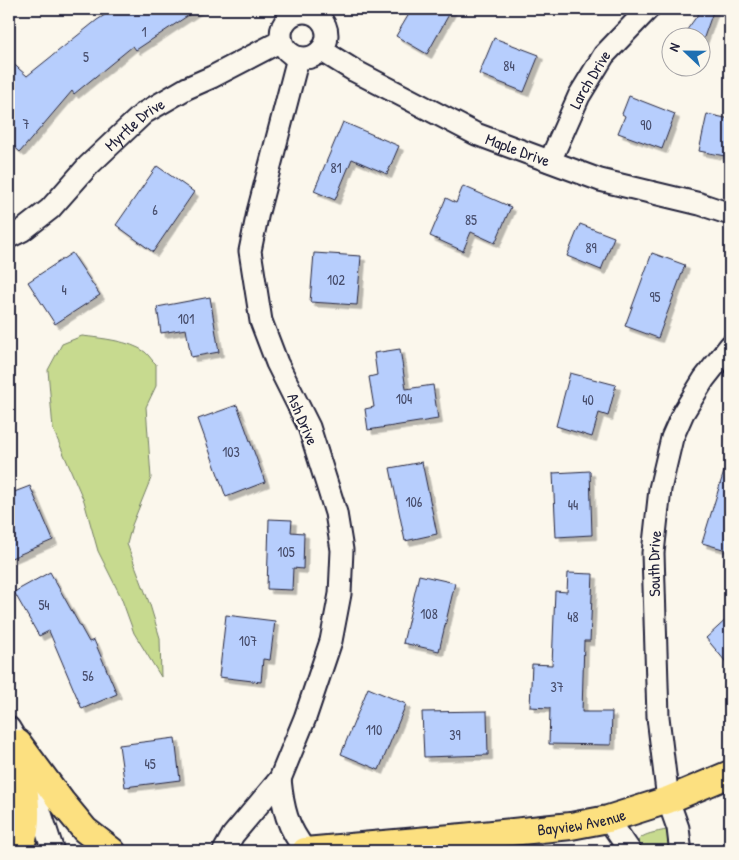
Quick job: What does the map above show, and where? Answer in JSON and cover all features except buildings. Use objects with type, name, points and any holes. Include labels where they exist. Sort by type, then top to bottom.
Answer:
[{"type":"main road","points":[[13,736],[26,806],[24,837],[18,851]]},
{"type":"main road","points":[[13,736],[85,830],[112,851]]},
{"type":"main road","name":"Bayview Avenue","points":[[305,851],[570,826],[608,819],[668,800],[730,774]]},
{"type":"street","name":"Larch Drive","points":[[550,161],[578,96],[604,55],[648,9]]},
{"type":"street","points":[[300,12],[322,13],[327,33],[321,50],[312,57],[304,59],[289,54],[281,41],[283,14],[300,12]]},
{"type":"street","name":"Myrtle Drive","points":[[9,237],[23,230],[50,209],[88,166],[144,113],[187,88],[281,41]]},
{"type":"street","name":"Maple Drive","points":[[321,50],[355,71],[476,134],[600,180],[700,204],[730,214]]},
{"type":"street","name":"Ash Drive","points":[[224,851],[233,835],[280,779],[305,718],[331,641],[340,594],[342,550],[336,512],[309,428],[277,363],[261,321],[250,252],[258,212],[298,58]]},
{"type":"street","name":"South Drive","points":[[679,851],[678,828],[668,800],[658,717],[653,563],[660,488],[672,438],[683,413],[704,379],[730,346]]},
{"type":"street","points":[[13,736],[53,851]]},
{"type":"street","name":"Ash Drive","points":[[280,779],[282,803],[287,820],[305,851]]},
{"type":"street","points":[[608,819],[630,851]]},
{"type":"green space","points":[[82,336],[132,345],[145,352],[156,364],[156,386],[146,407],[151,478],[132,525],[127,544],[160,638],[161,677],[134,633],[121,597],[98,551],[84,501],[53,429],[48,370],[62,344]]},
{"type":"green space","points":[[666,830],[672,832],[673,851],[638,851],[638,841],[645,835]]}]
